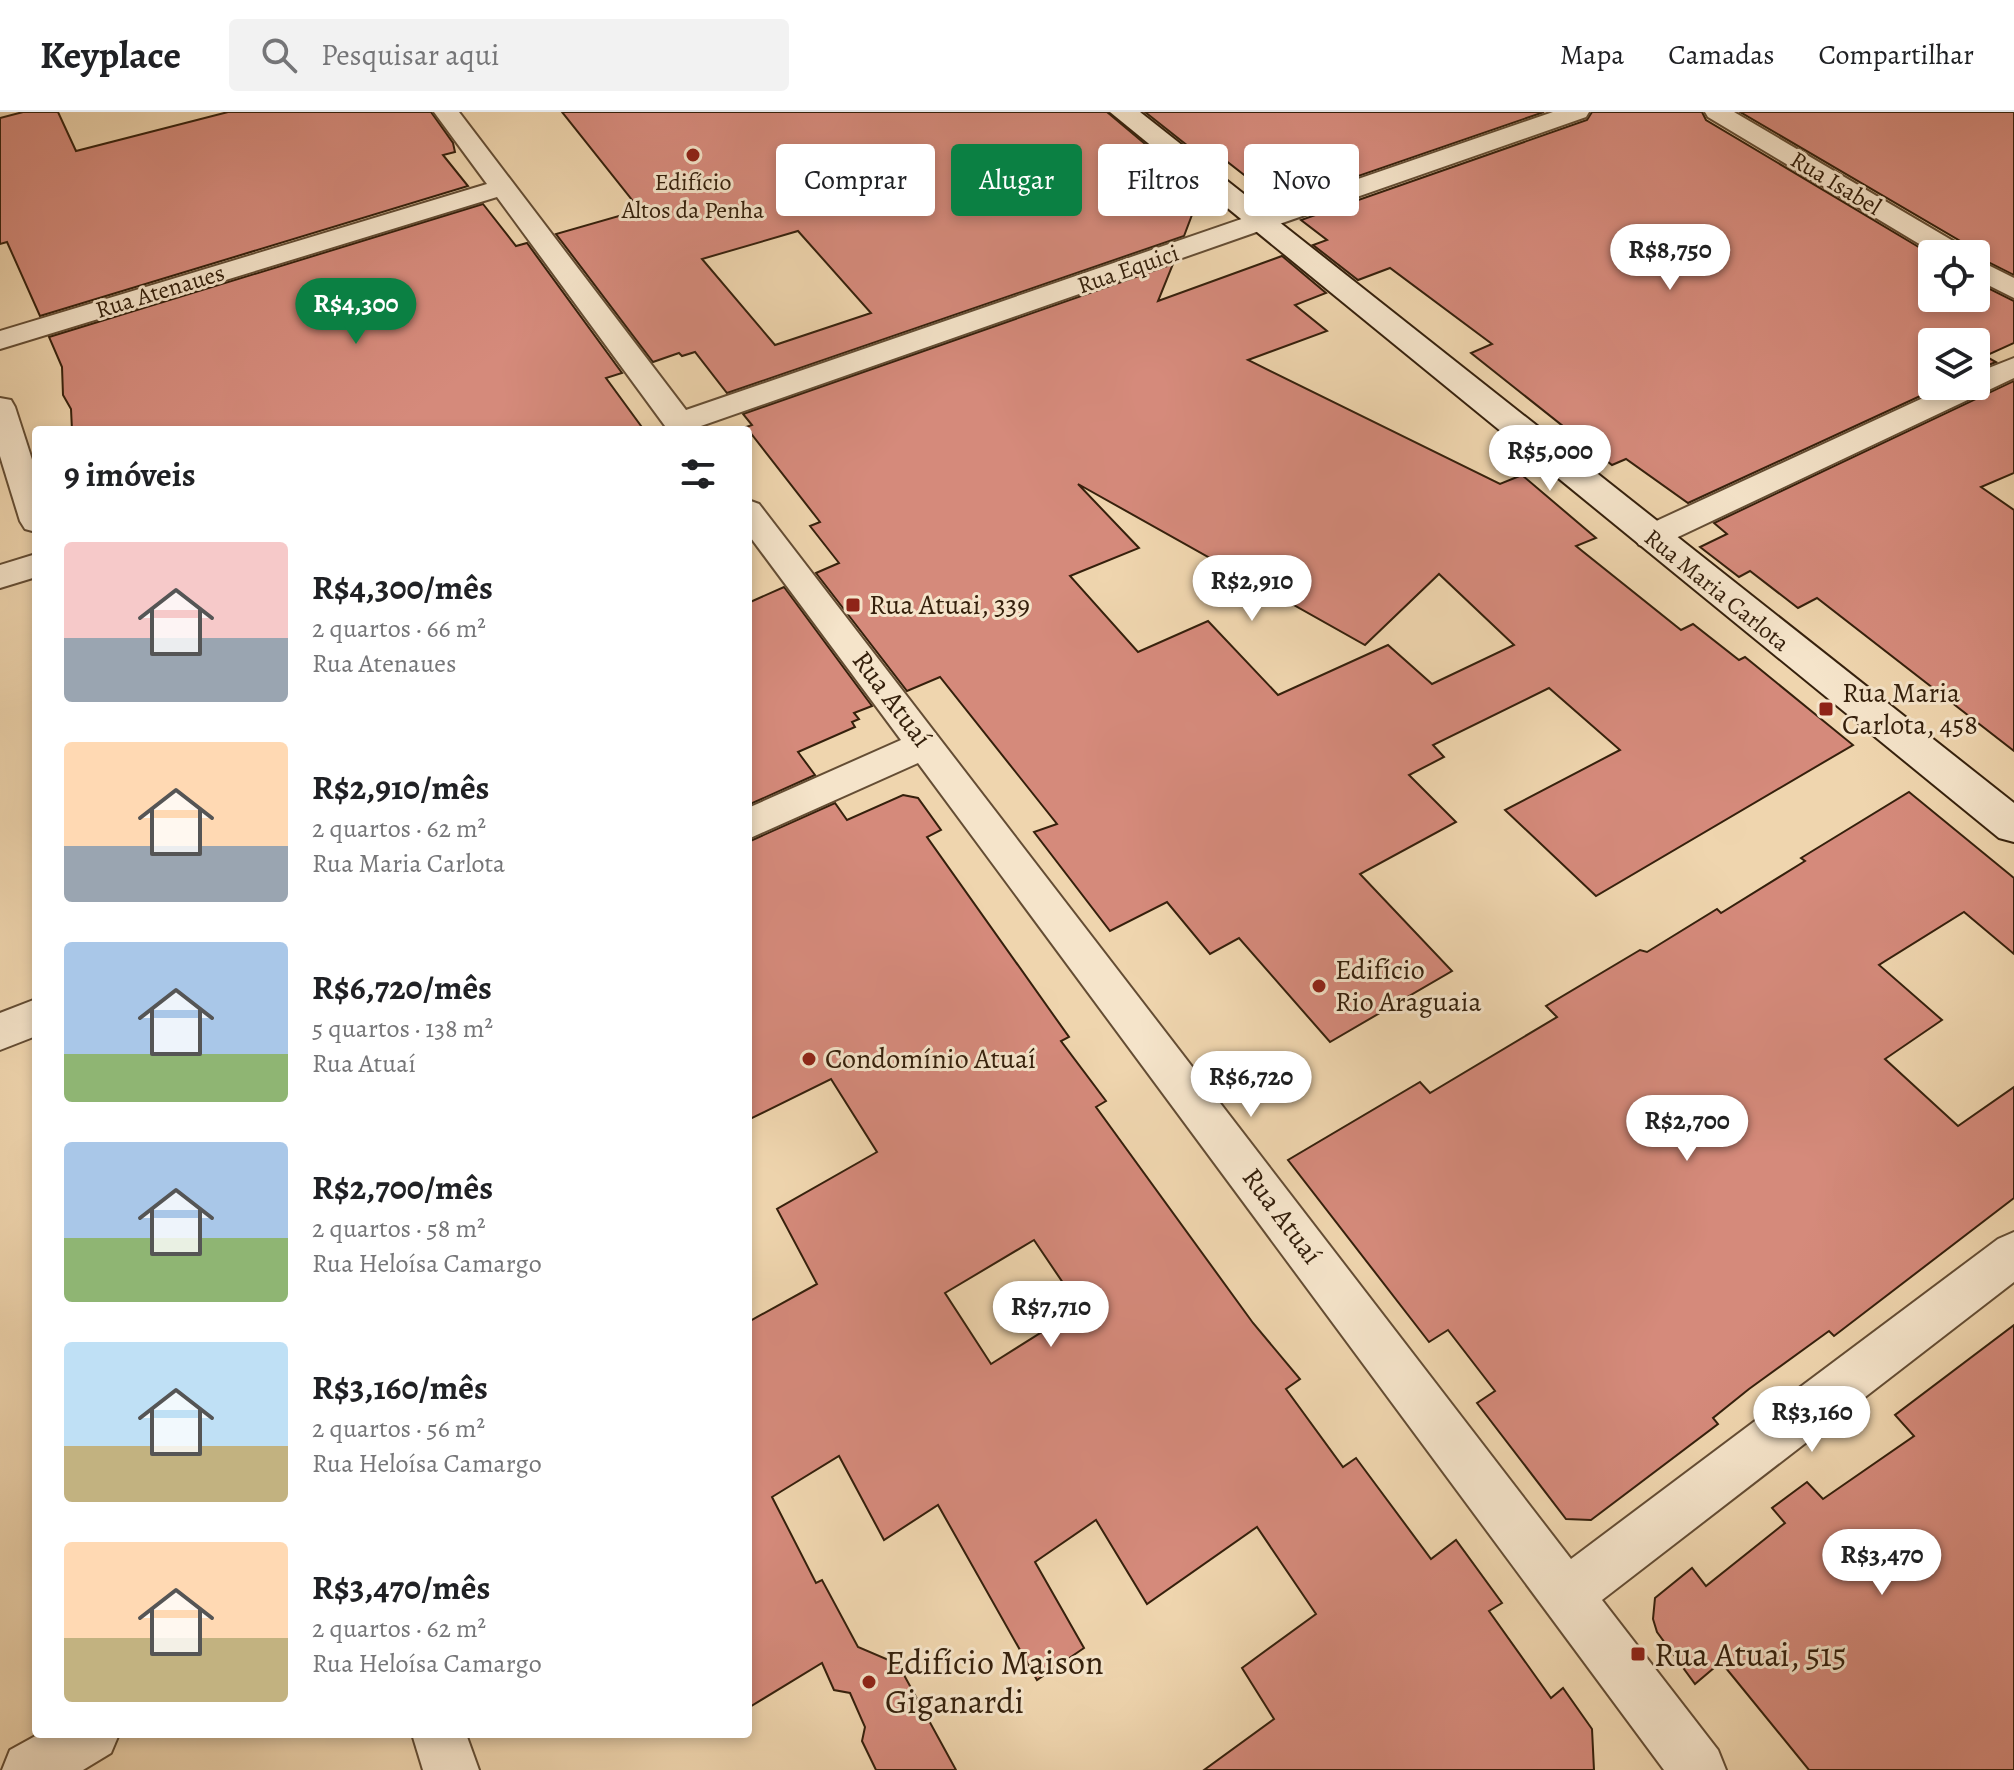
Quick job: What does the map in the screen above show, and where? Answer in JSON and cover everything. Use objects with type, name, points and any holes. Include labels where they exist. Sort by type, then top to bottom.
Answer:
[{"type":"street","points":[[446,112],[682,426]]},
{"type":"street","name":"Rua Maria Carlota","points":[[1123,112],[2014,826]]},
{"type":"street","name":"Rua Equici","points":[[682,426],[1577,112]]},
{"type":"street","name":"Rua Isabel","points":[[1717,112],[1932,240]]},
{"type":"street","name":"Rua Atenaues","points":[[0,340],[504,187]]},
{"type":"street","points":[[1990,275],[2014,290]]},
{"type":"street","points":[[1990,378],[2014,367]]},
{"type":"street","points":[[1650,537],[1942,400]]},
{"type":"street","points":[[0,407],[32,508]]},
{"type":"street","name":"Rua Atuaí","points":[[752,516],[1566,1595],[1693,1768]]},
{"type":"street","points":[[0,577],[32,566]]},
{"type":"street","points":[[752,822],[926,744]]},
{"type":"street","points":[[0,1032],[32,1019]]},
{"type":"street","points":[[1566,1595],[2014,1254]]},
{"type":"street","points":[[30,1770],[85,1738]]},
{"type":"street","points":[[440,1738],[451,1770]]},
{"type":"building","points":[[23,112],[58,112],[76,151],[228,112],[431,112],[453,143],[455,152],[443,155],[468,186],[40,316],[7,242],[0,244],[0,118]]},
{"type":"building","points":[[562,112],[1107,112],[1145,144],[1098,144],[1098,216],[1192,216],[1184,236],[727,393],[695,352],[682,356],[679,353],[653,362],[556,234],[640,210]],"holes":[[[798,231],[871,313],[775,345],[702,259]]]},
{"type":"building","points":[[1145,112],[1544,112],[1359,176],[1359,144],[1244,144],[1244,175],[1228,162],[1228,144],[1185,144]]},
{"type":"building","points":[[1592,112],[1702,112],[1706,120],[1918,247],[1918,312],[1990,312],[1990,289],[2014,301],[2014,343],[1990,354],[1990,328],[1918,328],[1918,397],[1688,503],[1626,459],[1612,465],[1471,353],[1492,344],[1390,268],[1358,280],[1313,245],[1327,240],[1301,220],[1312,216],[1359,216],[1359,200],[1587,120]]},
{"type":"building","points":[[1740,112],[2014,112],[2014,275],[1990,263],[1990,240],[1958,240]]},
{"type":"building","points":[[483,204],[516,246],[527,243],[622,373],[606,378],[641,426],[72,426],[71,409],[63,395],[62,367],[49,337]]},
{"type":"building","points":[[1282,256],[1326,293],[1295,305],[1327,331],[1248,360],[1500,484],[1522,475],[1596,538],[1576,546],[1681,630],[1693,624],[1739,660],[1745,657],[1853,745],[1596,896],[1505,810],[1620,750],[1549,688],[1433,745],[1444,757],[1409,775],[1456,822],[1360,874],[1452,971],[1330,1042],[1239,938],[1210,954],[1167,902],[1110,931],[1034,832],[1057,824],[940,677],[907,691],[816,573],[839,563],[810,526],[820,522],[752,435],[752,426],[749,426],[752,425],[743,414],[1173,264],[1158,301]],"holes":[[[1078,484],[1365,645],[1439,574],[1514,645],[1432,684],[1388,645],[1278,695],[1208,621],[1138,652],[1070,576],[1139,548]]]},
{"type":"building","points":[[2014,381],[2014,473],[1981,487],[2014,510],[2014,751],[1817,598],[1798,608],[1750,571],[1739,577],[1700,547],[1727,534],[1714,523],[1974,400],[1990,400],[1990,392]]},
{"type":"building","points":[[784,587],[872,706],[854,713],[859,719],[852,722],[855,727],[798,752],[815,775],[752,803],[752,601]]},
{"type":"building","points":[[1909,792],[2014,878],[2014,954],[1964,912],[1879,965],[1942,1020],[1885,1059],[1958,1126],[2014,1087],[2014,1198],[1834,1336],[1829,1331],[1749,1389],[1713,1418],[1718,1424],[1591,1520],[1566,1519],[1477,1403],[1495,1391],[1448,1330],[1429,1342],[1288,1160],[1420,1082],[1430,1093],[1557,1017],[1546,1006],[1640,950],[1647,952],[1717,909],[1721,913],[1805,861],[1801,858]]},
{"type":"building","points":[[903,795],[918,798],[941,830],[927,837],[1069,1037],[1061,1041],[1106,1101],[1096,1107],[1253,1323],[1300,1379],[1286,1389],[1343,1467],[1356,1458],[1431,1559],[1456,1540],[1502,1603],[1489,1611],[1551,1698],[1563,1688],[1592,1729],[1594,1770],[1204,1770],[1274,1719],[1242,1668],[1316,1614],[1257,1527],[1147,1604],[1096,1520],[1035,1562],[1084,1648],[1037,1680],[938,1505],[884,1540],[839,1456],[772,1497],[816,1583],[822,1580],[858,1647],[898,1664],[956,1770],[876,1770],[862,1741],[865,1727],[850,1693],[834,1690],[822,1663],[752,1706],[752,1320],[817,1284],[777,1209],[877,1152],[831,1079],[752,1118],[752,840],[835,803],[847,820]],"holes":[[[1034,1240],[1080,1308],[991,1364],[945,1293]]]},
{"type":"building","points":[[2014,1325],[2014,1770],[1809,1770],[1721,1662],[1695,1684],[1657,1632],[1653,1619],[1655,1598],[1692,1568],[1706,1586],[1785,1523],[1772,1508],[1807,1482],[1823,1499],[1914,1436],[1895,1415]]},
{"type":"place","name":"Edifício Altos da Penha","points":[[693,155]]},
{"type":"place","name":"Rua Atuai, 339","points":[[853,605]]},
{"type":"place","name":"Rua Maria Carlota, 458","points":[[1826,709]]},
{"type":"place","name":"Edifício Rio Araguaia","points":[[1319,986]]},
{"type":"place","name":"Condomínio Atuaí","points":[[809,1059]]},
{"type":"place","name":"Rua Atuai, 515","points":[[1638,1654]]},
{"type":"place","name":"Edifício Maison Giganardi","points":[[869,1682]]}]
